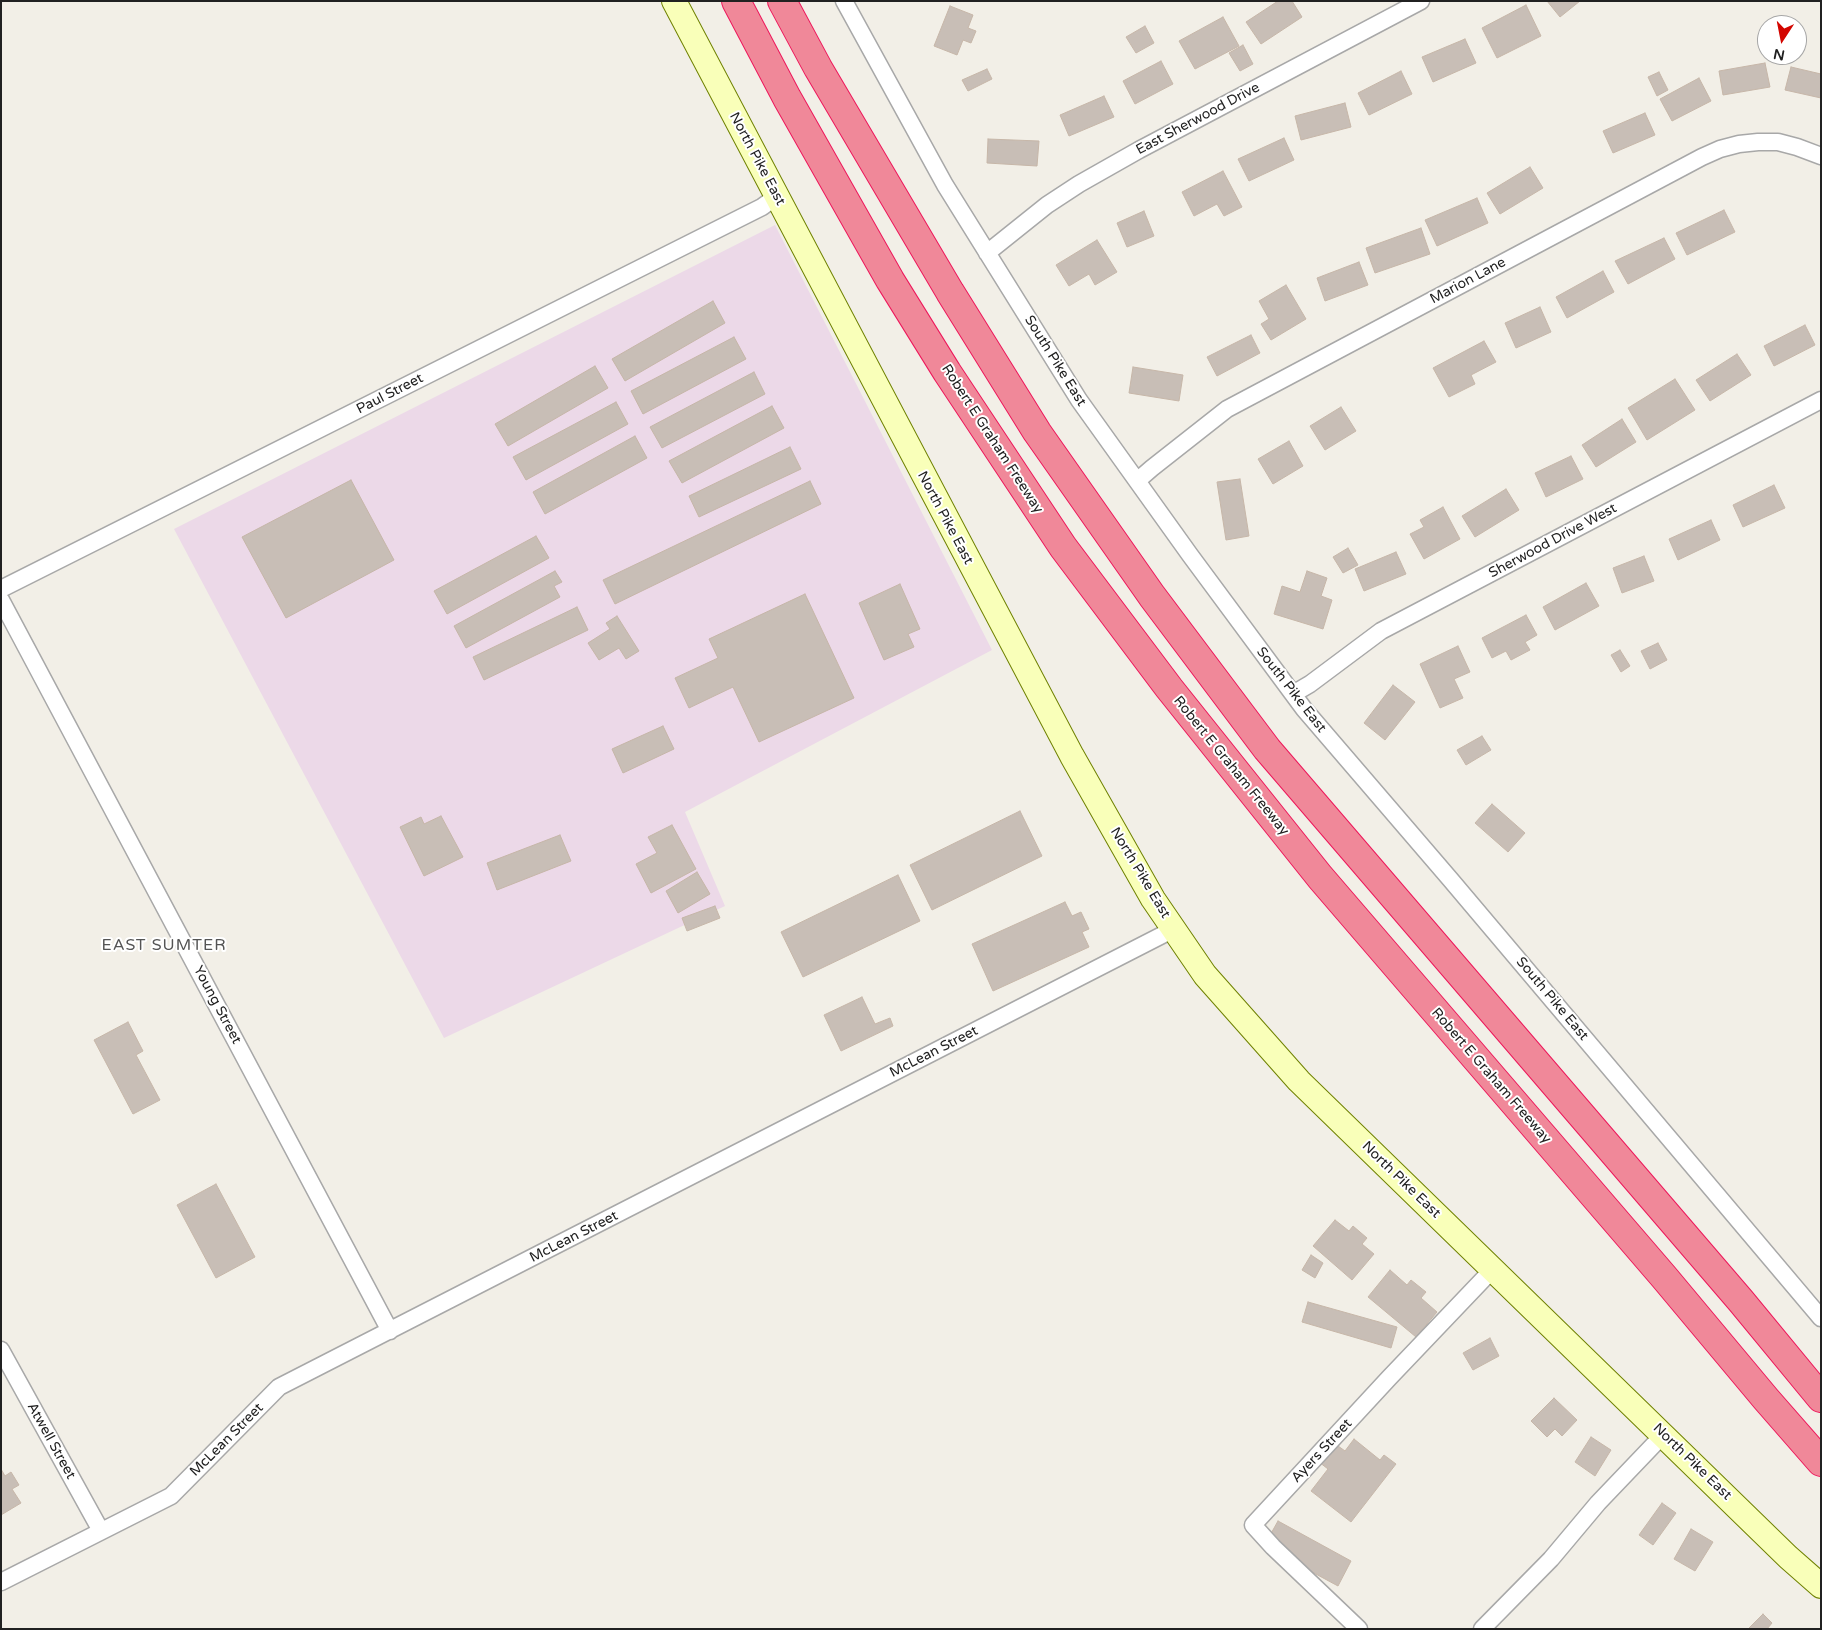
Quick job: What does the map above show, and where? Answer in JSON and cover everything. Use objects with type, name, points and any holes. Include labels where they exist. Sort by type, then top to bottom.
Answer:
[{"type":"highway","name":"Robert E Graham Freeway","points":[[736,1],[787,98],[890,280],[947,372],[1063,547],[1169,688],[1320,877],[1821,1462]]},
{"type":"highway","points":[[782,1],[818,68],[960,309],[1037,432],[1152,596],[1267,749],[1741,1301],[1821,1398]]},
{"type":"street","name":"North Pike East","points":[[674,1],[1072,756],[1153,899],[1205,975],[1299,1082],[1788,1557],[1821,1586]]},
{"type":"street","name":"East Sherwood Drive","points":[[987,253],[1047,205],[1079,184],[1139,150],[1421,1]]},
{"type":"street","name":"South Pike East","points":[[844,2],[945,185],[1079,400],[1293,694],[1329,739],[1742,1222],[1821,1318]]},
{"type":"street","name":"Marion Lane","points":[[1137,481],[1234,405],[1702,157],[1730,146],[1758,142],[1778,142],[1797,146],[1821,156]]},
{"type":"street","name":"Paul Street","points":[[1,589],[762,207],[777,196]]},
{"type":"street","name":"Sherwood Drive West","points":[[1293,694],[1310,684],[1381,631],[1821,400]]},
{"type":"street","name":"Young Street","points":[[1,600],[390,1331]]},
{"type":"street","name":"McLean Street","points":[[1,1582],[171,1496],[279,1387],[1174,929]]},
{"type":"street","name":"Ayers Street","points":[[1359,1629],[1273,1547],[1253,1525],[1493,1269]]},
{"type":"street","name":"Atwell Street","points":[[1,1350],[102,1531]]},
{"type":"street","points":[[1482,1629],[1551,1559],[1598,1503],[1663,1434]]},
{"type":"shaded area","points":[[775,225],[992,650],[685,812],[725,906],[444,1038],[174,529]]},
{"type":"building","points":[[1278,1],[1292,1],[1302,17],[1261,44],[1246,22]]},
{"type":"building","points":[[1547,1],[1580,1],[1560,17]]},
{"type":"building","points":[[1526,5],[1541,36],[1497,58],[1482,28]]},
{"type":"building","points":[[950,6],[973,15],[968,28],[976,31],[971,43],[963,40],[957,55],[934,46]]},
{"type":"building","points":[[1223,17],[1239,46],[1195,69],[1179,41]]},
{"type":"building","points":[[1145,26],[1154,43],[1136,53],[1126,37]]},
{"type":"building","points":[[1465,39],[1476,63],[1433,82],[1422,57]]},
{"type":"building","points":[[1243,45],[1253,64],[1240,71],[1229,53]]},
{"type":"building","points":[[1161,61],[1173,84],[1135,104],[1123,81]]},
{"type":"building","points":[[1757,64],[1765,65],[1770,87],[1723,95],[1719,71]]},
{"type":"building","points":[[1791,67],[1821,74],[1821,98],[1785,90]]},
{"type":"building","points":[[987,69],[992,79],[968,91],[962,80]]},
{"type":"building","points":[[1401,71],[1412,94],[1369,115],[1358,93]]},
{"type":"building","points":[[1659,72],[1668,90],[1657,96],[1648,77]]},
{"type":"building","points":[[1699,78],[1711,101],[1672,121],[1660,99]]},
{"type":"building","points":[[1104,96],[1114,117],[1069,136],[1060,115]]},
{"type":"building","points":[[1345,103],[1351,127],[1301,140],[1295,116]]},
{"type":"building","points":[[1645,113],[1655,135],[1613,153],[1603,131]]},
{"type":"building","points":[[1284,138],[1294,160],[1249,181],[1238,159]]},
{"type":"building","points":[[988,139],[1039,141],[1037,166],[987,163]]},
{"type":"building","points":[[1530,167],[1543,188],[1500,214],[1487,193]]},
{"type":"building","points":[[1223,171],[1242,207],[1224,216],[1217,204],[1194,216],[1182,192]]},
{"type":"building","points":[[1477,198],[1488,223],[1437,246],[1425,220]]},
{"type":"building","points":[[1724,210],[1735,232],[1687,255],[1676,233]]},
{"type":"building","points":[[1144,211],[1154,236],[1127,247],[1117,223]]},
{"type":"building","points":[[1421,228],[1430,254],[1375,273],[1366,248]]},
{"type":"building","points":[[1664,238],[1675,259],[1628,284],[1615,261]]},
{"type":"building","points":[[1097,240],[1117,272],[1095,285],[1089,274],[1069,286],[1056,265]]},
{"type":"building","points":[[1359,262],[1368,285],[1325,301],[1317,278]]},
{"type":"building","points":[[1603,271],[1614,292],[1567,318],[1556,297]]},
{"type":"building","points":[[1286,285],[1306,319],[1271,340],[1261,324],[1269,319],[1259,301]]},
{"type":"building","points":[[713,301],[725,323],[625,381],[612,359]]},
{"type":"building","points":[[1540,307],[1551,332],[1516,348],[1505,323]]},
{"type":"building","points":[[1805,325],[1815,345],[1774,366],[1764,346]]},
{"type":"building","points":[[1251,335],[1260,353],[1217,376],[1207,357]]},
{"type":"building","points":[[734,337],[746,359],[643,414],[631,391]]},
{"type":"building","points":[[1484,341],[1496,362],[1471,375],[1475,384],[1449,397],[1433,368]]},
{"type":"building","points":[[1737,354],[1751,375],[1710,401],[1696,380]]},
{"type":"building","points":[[595,366],[608,388],[508,446],[495,424]]},
{"type":"building","points":[[1133,367],[1183,375],[1179,401],[1129,393]]},
{"type":"building","points":[[754,372],[765,394],[662,448],[650,427]]},
{"type":"building","points":[[1675,379],[1695,410],[1647,440],[1628,408]]},
{"type":"building","points":[[616,402],[628,424],[526,480],[513,457]]},
{"type":"building","points":[[772,406],[784,428],[682,483],[669,461]]},
{"type":"building","points":[[1341,407],[1356,431],[1325,450],[1310,426]]},
{"type":"building","points":[[1622,419],[1636,442],[1596,467],[1582,445]]},
{"type":"building","points":[[635,436],[647,458],[545,514],[533,492]]},
{"type":"building","points":[[1289,441],[1303,466],[1273,484],[1258,459]]},
{"type":"building","points":[[790,447],[801,469],[699,517],[689,496]]},
{"type":"building","points":[[1571,456],[1583,479],[1546,497],[1535,473]]},
{"type":"building","points":[[1240,479],[1249,536],[1226,540],[1217,482]]},
{"type":"building","points":[[351,480],[394,560],[286,618],[242,537]]},
{"type":"building","points":[[810,481],[821,504],[615,604],[603,580]]},
{"type":"building","points":[[1774,485],[1785,508],[1743,527],[1733,505]]},
{"type":"building","points":[[1506,489],[1519,510],[1475,537],[1462,516]]},
{"type":"building","points":[[1443,507],[1460,539],[1424,559],[1410,534],[1424,527],[1420,520]]},
{"type":"building","points":[[1711,520],[1720,540],[1678,560],[1669,539]]},
{"type":"building","points":[[536,536],[549,558],[447,614],[434,591]]},
{"type":"building","points":[[1348,548],[1358,565],[1343,573],[1333,557]]},
{"type":"building","points":[[1396,552],[1406,574],[1364,591],[1355,569]]},
{"type":"building","points":[[1644,556],[1654,581],[1622,593],[1613,568]]},
{"type":"building","points":[[555,571],[562,582],[554,586],[560,597],[466,648],[454,626]]},
{"type":"building","points":[[1307,571],[1327,578],[1321,596],[1332,600],[1323,629],[1274,614],[1282,586],[1300,592]]},
{"type":"building","points":[[1586,583],[1599,606],[1555,630],[1543,607]]},
{"type":"building","points":[[900,584],[920,629],[908,634],[914,647],[884,660],[859,603]]},
{"type":"building","points":[[805,594],[854,698],[759,742],[733,687],[689,708],[675,678],[718,658],[709,639]]},
{"type":"building","points":[[577,607],[588,630],[484,680],[473,657]]},
{"type":"building","points":[[1526,615],[1537,635],[1525,642],[1530,650],[1511,660],[1506,651],[1492,658],[1482,638]]},
{"type":"building","points":[[617,616],[639,651],[626,659],[619,648],[599,660],[588,643],[610,629],[606,623]]},
{"type":"building","points":[[1658,643],[1667,660],[1650,669],[1641,651]]},
{"type":"building","points":[[1458,646],[1470,672],[1454,679],[1463,698],[1440,708],[1420,664]]},
{"type":"building","points":[[1620,650],[1630,666],[1621,672],[1611,655]]},
{"type":"building","points":[[1393,685],[1415,702],[1385,740],[1364,723]]},
{"type":"building","points":[[663,726],[674,749],[623,773],[612,749]]},
{"type":"building","points":[[1482,736],[1491,750],[1466,765],[1457,750]]},
{"type":"building","points":[[1492,804],[1525,833],[1508,852],[1475,823]]},
{"type":"building","points":[[1020,811],[1042,856],[932,910],[910,865]]},
{"type":"building","points":[[441,816],[463,857],[424,876],[400,827],[421,817],[424,824]]},
{"type":"building","points":[[672,825],[696,869],[651,893],[636,864],[657,853],[648,837]]},
{"type":"building","points":[[560,835],[571,861],[497,890],[487,863]]},
{"type":"building","points":[[697,872],[710,894],[678,913],[666,891]]},
{"type":"building","points":[[898,875],[920,921],[803,977],[781,932]]},
{"type":"building","points":[[1065,902],[1072,916],[1081,912],[1089,929],[1082,932],[1089,947],[993,991],[972,944]]},
{"type":"building","points":[[715,906],[720,918],[687,931],[682,918]]},
{"type":"building","points":[[862,997],[875,1024],[890,1018],[893,1026],[841,1051],[824,1015]]},
{"type":"building","points":[[128,1022],[143,1051],[136,1055],[160,1100],[133,1114],[94,1040]]},
{"type":"building","points":[[216,1184],[255,1257],[216,1278],[177,1205]]},
{"type":"building","points":[[1335,1220],[1349,1231],[1353,1226],[1367,1238],[1362,1244],[1374,1254],[1352,1280],[1313,1246]]},
{"type":"building","points":[[1311,1255],[1323,1263],[1315,1278],[1302,1270]]},
{"type":"building","points":[[1390,1270],[1407,1285],[1411,1280],[1426,1292],[1421,1298],[1437,1312],[1416,1337],[1368,1297]]},
{"type":"building","points":[[1308,1302],[1397,1327],[1391,1348],[1302,1322]]},
{"type":"building","points":[[1490,1338],[1499,1356],[1473,1370],[1463,1353]]},
{"type":"building","points":[[1554,1398],[1577,1420],[1562,1436],[1555,1429],[1547,1437],[1531,1421]]},
{"type":"building","points":[[1591,1437],[1611,1450],[1595,1476],[1575,1462]]},
{"type":"building","points":[[1354,1439],[1380,1460],[1384,1455],[1396,1464],[1351,1522],[1311,1491],[1328,1469],[1319,1462],[1334,1443],[1345,1451]]},
{"type":"building","points":[[1,1469],[5,1476],[11,1472],[19,1485],[12,1489],[21,1503],[1,1515]]},
{"type":"building","points":[[1662,1503],[1676,1513],[1653,1545],[1639,1535]]},
{"type":"building","points":[[1278,1521],[1351,1561],[1338,1586],[1264,1546]]},
{"type":"building","points":[[1691,1529],[1713,1542],[1695,1571],[1674,1559]]},
{"type":"building","points":[[1763,1614],[1772,1623],[1767,1629],[1748,1629]]},
{"type":"district","name":"EAST SUMTER","points":[[164,946]]}]
